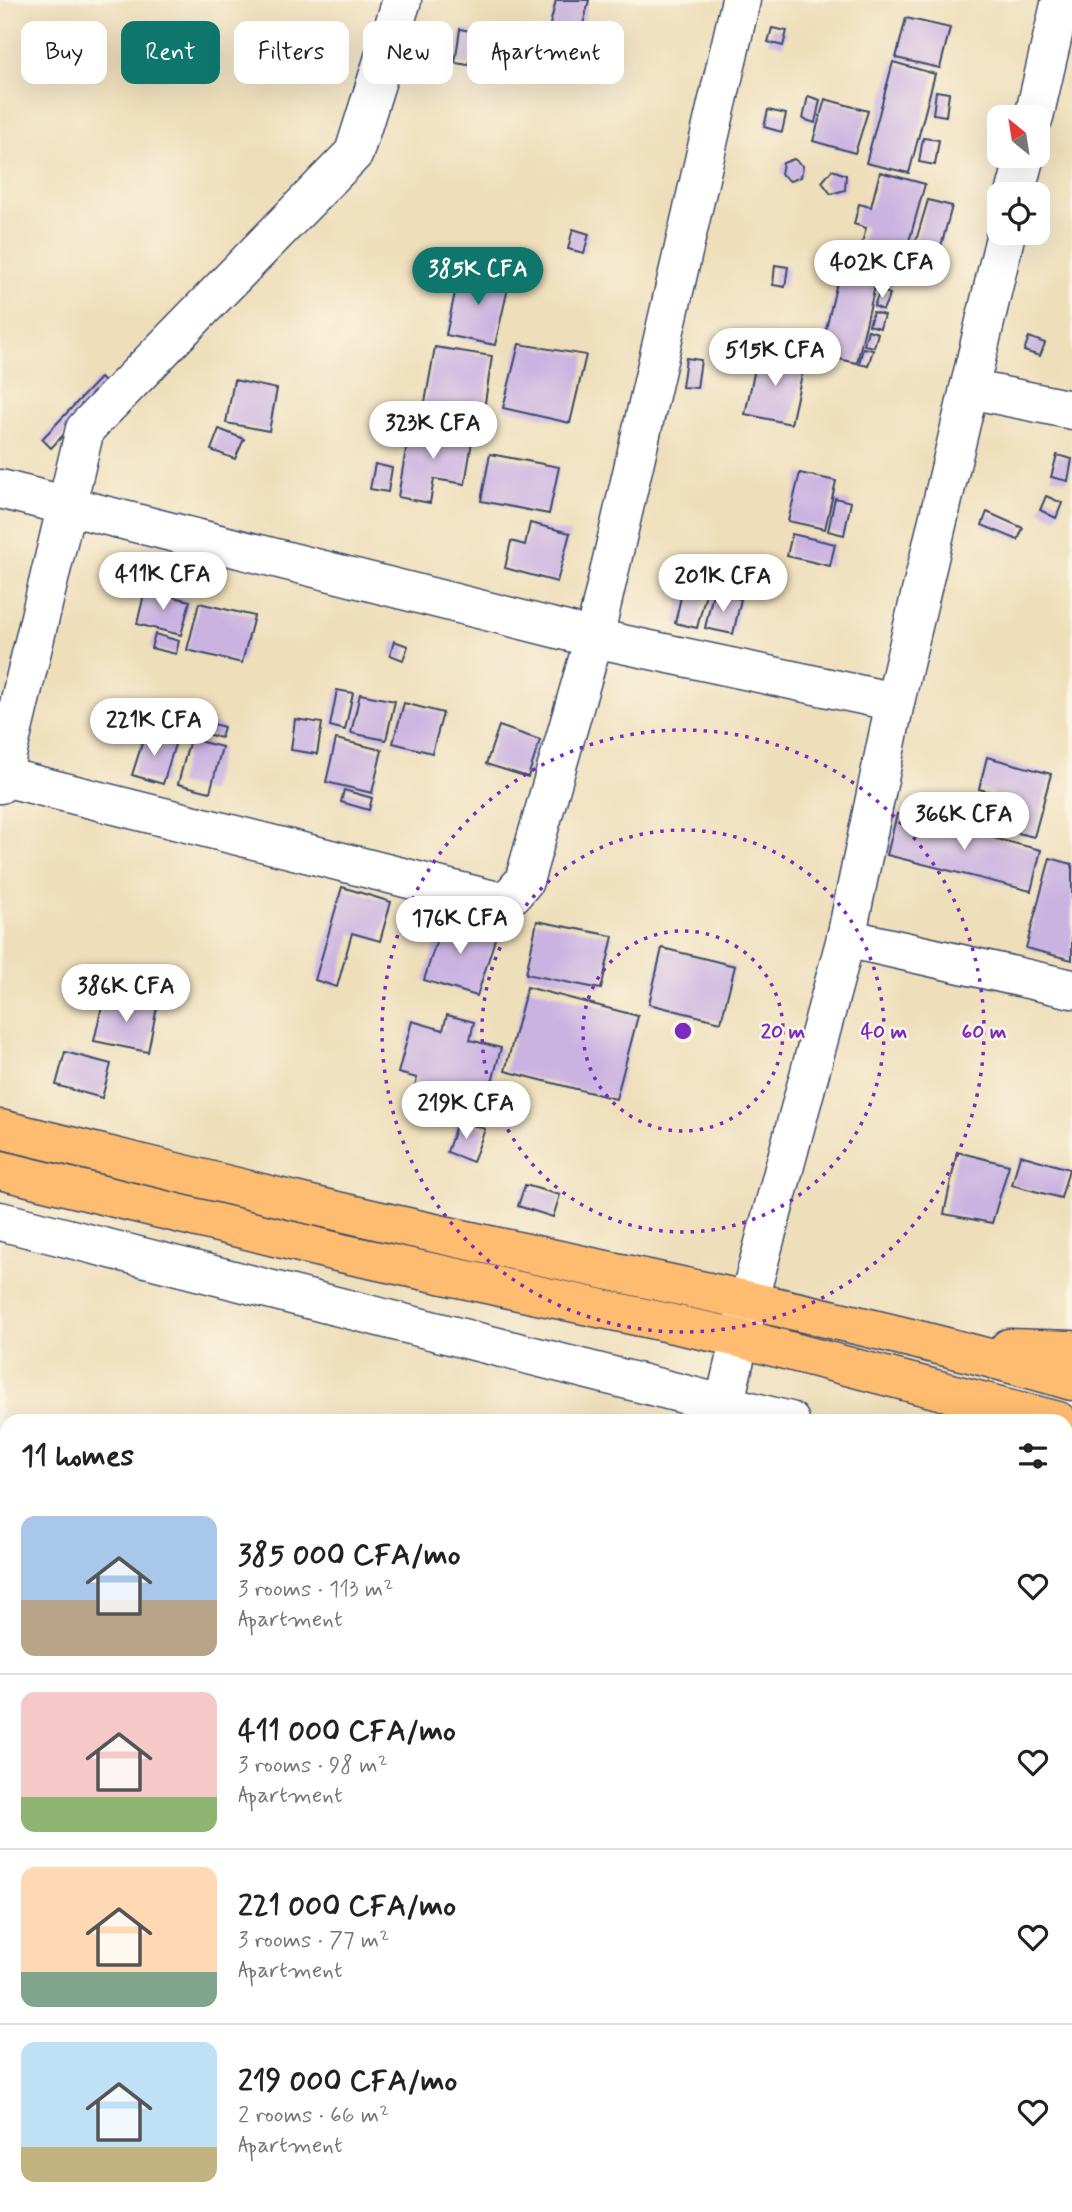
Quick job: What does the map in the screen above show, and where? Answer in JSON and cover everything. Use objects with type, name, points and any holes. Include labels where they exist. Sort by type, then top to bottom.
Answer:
[{"type":"main road","points":[[0,1129],[293,1200],[749,1299],[951,1346],[1072,1381]]},
{"type":"main road","points":[[0,1170],[281,1239],[739,1338],[1032,1414]]},
{"type":"main road","points":[[281,1239],[293,1200]]},
{"type":"main road","points":[[951,1346],[1072,1350]]},
{"type":"main road","points":[[939,1389],[1072,1398]]},
{"type":"street","points":[[402,0],[354,153],[85,429],[1,779],[501,902],[513,894],[524,881],[594,638],[741,0]]},
{"type":"street","points":[[1037,105],[1061,0]]},
{"type":"street","points":[[0,1222],[718,1414],[846,939],[895,702],[1003,245]]},
{"type":"street","points":[[969,388],[1072,411]]},
{"type":"street","points":[[0,489],[594,638],[895,702]]},
{"type":"street","points":[[846,939],[1072,989]]},
{"type":"building","points":[[556,0],[589,0],[584,21],[551,21]]},
{"type":"building","points":[[906,18],[950,28],[940,68],[896,58]]},
{"type":"building","points":[[772,28],[787,31],[783,46],[768,42]]},
{"type":"building","points":[[460,29],[467,30],[467,65],[455,63]]},
{"type":"building","points":[[893,62],[935,74],[909,173],[866,163]]},
{"type":"building","points":[[936,91],[949,93],[946,116],[933,114]]},
{"type":"building","points":[[808,96],[820,100],[815,123],[803,119]]},
{"type":"building","points":[[825,99],[868,111],[855,153],[813,141]]},
{"type":"building","points":[[768,110],[786,114],[782,132],[764,127]]},
{"type":"building","points":[[923,138],[939,140],[935,165],[919,162]]},
{"type":"building","points":[[794,159],[803,166],[801,177],[790,181],[781,174],[783,163]]},
{"type":"building","points":[[832,170],[846,175],[845,190],[831,194],[822,182]]},
{"type":"building","points":[[880,172],[925,184],[901,270],[858,259],[866,228],[854,224],[859,204],[871,207]]},
{"type":"building","points":[[928,200],[952,206],[937,261],[912,254]]},
{"type":"building","points":[[573,229],[589,234],[584,253],[568,249]]},
{"type":"building","points":[[842,261],[879,269],[857,363],[820,355]]},
{"type":"building","points":[[775,265],[788,267],[785,287],[773,285]]},
{"type":"building","points":[[460,269],[510,279],[495,345],[446,335]]},
{"type":"building","points":[[881,272],[894,275],[890,288],[877,285]]},
{"type":"building","points":[[880,290],[890,294],[883,310],[874,306]]},
{"type":"building","points":[[873,312],[884,315],[880,328],[869,325]]},
{"type":"building","points":[[868,330],[878,333],[874,347],[864,345]]},
{"type":"building","points":[[1029,337],[1045,343],[1040,356],[1024,351]]},
{"type":"building","points":[[519,344],[586,355],[570,423],[503,408]]},
{"type":"building","points":[[435,347],[492,356],[482,423],[424,408]]},
{"type":"building","points":[[863,348],[873,350],[868,366],[859,364]]},
{"type":"building","points":[[759,351],[805,361],[791,424],[745,414]]},
{"type":"building","points":[[686,358],[701,360],[697,388],[682,387]]},
{"type":"building","points":[[100,378],[109,387],[51,448],[42,439]]},
{"type":"building","points":[[234,380],[277,389],[269,431],[226,423]]},
{"type":"building","points":[[410,425],[473,435],[465,484],[434,479],[430,503],[398,497]]},
{"type":"building","points":[[219,429],[244,439],[235,459],[211,450]]},
{"type":"building","points":[[490,454],[559,467],[549,514],[481,501]]},
{"type":"building","points":[[1057,455],[1072,459],[1068,481],[1051,477]]},
{"type":"building","points":[[375,464],[392,468],[388,492],[370,489]]},
{"type":"building","points":[[800,473],[836,481],[825,529],[788,521]]},
{"type":"building","points":[[1046,496],[1062,503],[1056,518],[1040,510]]},
{"type":"building","points":[[835,498],[851,502],[844,535],[828,531]]},
{"type":"building","points":[[987,512],[1023,528],[1018,540],[982,525]]},
{"type":"building","points":[[530,523],[570,533],[557,582],[505,568],[511,541],[525,545]]},
{"type":"building","points":[[792,534],[835,544],[830,566],[787,556]]},
{"type":"building","points":[[683,588],[706,593],[697,628],[675,623]]},
{"type":"building","points":[[145,590],[190,601],[181,635],[137,624]]},
{"type":"building","points":[[713,593],[741,599],[733,634],[705,628]]},
{"type":"building","points":[[199,603],[254,616],[242,663],[187,650]]},
{"type":"building","points":[[155,634],[179,641],[176,654],[151,648]]},
{"type":"building","points":[[394,641],[408,646],[403,660],[390,655]]},
{"type":"building","points":[[337,690],[353,693],[345,730],[330,726]]},
{"type":"building","points":[[360,694],[395,701],[386,740],[351,733]]},
{"type":"building","points":[[404,703],[443,713],[432,753],[393,743]]},
{"type":"building","points":[[195,719],[224,727],[221,738],[192,730]]},
{"type":"building","points":[[295,719],[322,723],[317,754],[291,750]]},
{"type":"building","points":[[499,726],[540,740],[528,777],[486,764]]},
{"type":"building","points":[[146,731],[176,741],[163,784],[132,775]]},
{"type":"building","points":[[190,739],[222,747],[210,792],[178,784]]},
{"type":"building","points":[[336,739],[382,750],[372,793],[326,782]]},
{"type":"building","points":[[987,757],[1051,774],[1034,837],[986,825],[994,793],[979,789]]},
{"type":"building","points":[[344,790],[372,798],[369,810],[341,802]]},
{"type":"building","points":[[897,814],[1041,850],[1031,891],[887,855]]},
{"type":"building","points":[[1050,858],[1072,864],[1072,960],[1026,948]]},
{"type":"building","points":[[342,887],[391,902],[380,941],[352,933],[337,987],[315,980]]},
{"type":"building","points":[[444,917],[497,933],[477,996],[424,980]]},
{"type":"building","points":[[537,921],[613,936],[601,989],[526,974]]},
{"type":"building","points":[[662,948],[735,966],[721,1022],[649,1004]]},
{"type":"building","points":[[527,987],[638,1016],[616,1099],[505,1071]]},
{"type":"building","points":[[104,997],[157,1007],[148,1052],[94,1041]]},
{"type":"building","points":[[447,1015],[474,1022],[470,1040],[501,1048],[489,1094],[465,1087],[459,1112],[412,1100],[417,1078],[398,1073],[412,1021],[443,1030]]},
{"type":"building","points":[[65,1052],[111,1064],[102,1098],[56,1085]]},
{"type":"building","points":[[458,1120],[485,1129],[473,1162],[447,1152]]},
{"type":"building","points":[[957,1152],[1009,1165],[992,1223],[944,1214]]},
{"type":"building","points":[[1020,1155],[1069,1169],[1061,1198],[1012,1185]]},
{"type":"building","points":[[525,1185],[560,1195],[553,1217],[518,1206]]}]
